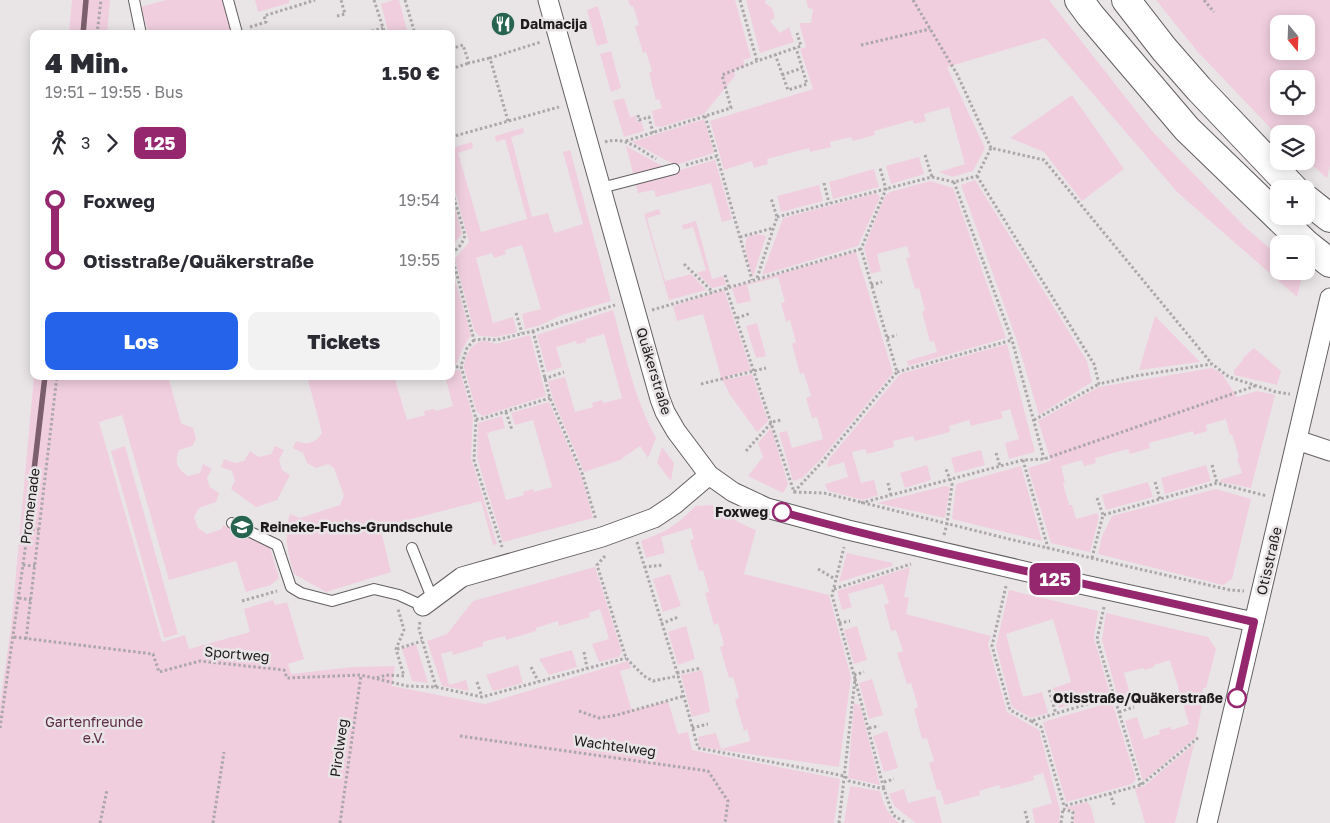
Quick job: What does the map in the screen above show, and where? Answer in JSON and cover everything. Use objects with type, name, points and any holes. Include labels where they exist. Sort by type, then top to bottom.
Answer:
[{"type":"highway","points":[[1079,0],[1187,129],[1296,235]]},
{"type":"highway","points":[[1126,0],[1164,49],[1199,89],[1285,180]]},
{"type":"highway","points":[[1315,206],[1330,218]]},
{"type":"highway","points":[[1315,251],[1330,263]]},
{"type":"street","name":"Quäkerstraße","points":[[548,0],[665,412],[684,443],[709,475],[733,492],[750,501],[835,527],[1254,622]]},
{"type":"street","name":"Otisstraße","points":[[1207,823],[1330,298]]},
{"type":"street","points":[[1297,440],[1330,451]]},
{"type":"street","points":[[428,602],[462,577],[507,563],[604,545],[654,518],[675,504],[709,475]]},
{"type":"lane","points":[[134,0],[140,30]]},
{"type":"lane","points":[[228,0],[236,30]]},
{"type":"lane","points":[[601,188],[674,169]]},
{"type":"lane","points":[[232,523],[277,545],[291,587],[301,593],[332,602],[374,590],[428,602]]},
{"type":"lane","points":[[412,548],[428,602]]},
{"type":"path","points":[[97,30],[101,0]]},
{"type":"path","points":[[252,26],[266,22],[264,16],[315,0]]},
{"type":"path","points":[[337,16],[345,14],[341,0]]},
{"type":"path","points":[[374,0],[383,28],[376,30]]},
{"type":"path","points":[[405,0],[414,30]]},
{"type":"path","points":[[740,0],[757,61]]},
{"type":"path","points":[[913,0],[957,74],[991,148]]},
{"type":"path","points":[[1204,0],[1214,12]]},
{"type":"path","points":[[861,45],[930,29]]},
{"type":"path","points":[[626,142],[731,108],[722,75],[801,46],[797,33]]},
{"type":"path","points":[[455,68],[545,41]]},
{"type":"path","points":[[455,48],[463,45],[469,64]]},
{"type":"path","points":[[775,54],[788,90],[807,84],[796,48]]},
{"type":"path","points":[[490,58],[508,121]]},
{"type":"path","points":[[782,75],[802,68]]},
{"type":"path","points":[[455,136],[560,107]]},
{"type":"path","points":[[638,115],[640,120],[649,117],[653,133]]},
{"type":"path","points":[[706,116],[754,280]]},
{"type":"path","points":[[601,143],[614,139],[626,142],[674,169],[717,156]]},
{"type":"path","points":[[777,217],[932,178],[954,182],[977,176],[991,148]]},
{"type":"path","points":[[991,148],[1044,160],[1212,364],[1229,376],[1276,392],[1307,398]]},
{"type":"path","points":[[925,155],[932,178]]},
{"type":"path","points":[[880,168],[886,189],[860,249],[897,372]]},
{"type":"path","points":[[977,176],[1094,364],[1099,384]]},
{"type":"path","points":[[954,182],[1012,340],[1044,459]]},
{"type":"path","points":[[824,183],[830,204]]},
{"type":"path","points":[[754,280],[777,217],[772,198]]},
{"type":"path","points":[[455,201],[465,235],[464,240],[455,250]]},
{"type":"path","points":[[740,237],[773,227]]},
{"type":"path","points":[[648,312],[860,249]]},
{"type":"path","points":[[684,264],[713,292]]},
{"type":"path","points":[[455,267],[474,340],[463,356],[461,366],[476,419],[474,460],[507,563]]},
{"type":"path","points":[[726,275],[737,318],[772,422],[792,494]]},
{"type":"path","points":[[872,286],[882,282]]},
{"type":"path","points":[[474,340],[496,340],[532,331],[618,304]]},
{"type":"path","points":[[516,313],[522,333]]},
{"type":"path","points":[[737,318],[751,314]]},
{"type":"path","points":[[532,331],[550,398],[582,473],[604,545],[597,565],[626,658],[644,676],[653,681],[701,668]]},
{"type":"path","points":[[887,338],[897,335]]},
{"type":"path","points":[[792,494],[822,462],[897,372],[1012,340]]},
{"type":"path","points":[[1034,420],[1099,384],[1135,376],[1212,364]]},
{"type":"path","points":[[455,367],[461,366]]},
{"type":"path","points":[[701,384],[766,368]]},
{"type":"path","points":[[544,379],[564,372]]},
{"type":"path","name":"Promenade","points":[[26,639],[57,380]]},
{"type":"path","points":[[861,503],[1023,460],[1044,459],[1258,385]]},
{"type":"path","points":[[476,419],[550,398]]},
{"type":"path","points":[[506,412],[512,430]]},
{"type":"path","points":[[746,451],[772,422],[781,420]]},
{"type":"path","points":[[996,453],[1000,466]]},
{"type":"path","points":[[1023,460],[1048,548]]},
{"type":"path","points":[[1212,465],[1217,483]]},
{"type":"path","points":[[942,540],[947,524],[952,484],[944,467]]},
{"type":"path","points":[[1155,482],[1160,499]]},
{"type":"path","points":[[888,483],[892,496]]},
{"type":"path","points":[[1103,515],[1217,483],[1266,496]]},
{"type":"path","points":[[792,494],[824,493],[1048,548],[1230,590],[1242,591]]},
{"type":"path","points":[[1092,558],[1103,515],[1097,498]]},
{"type":"path","points":[[0,728],[28,529],[39,530]]},
{"type":"path","points":[[635,534],[698,748],[845,776],[849,781],[884,789]]},
{"type":"path","points":[[845,541],[832,595],[884,782],[884,789],[893,815],[906,823]]},
{"type":"path","points":[[833,589],[916,563]]},
{"type":"path","points":[[23,565],[35,566]]},
{"type":"path","points":[[644,568],[663,565]]},
{"type":"path","points":[[818,569],[835,579]]},
{"type":"path","points":[[1007,583],[992,646],[1010,710],[1041,727],[1063,808],[1061,823]]},
{"type":"path","points":[[242,601],[270,593]]},
{"type":"path","points":[[376,678],[386,675],[404,676],[396,649],[404,630],[393,593]]},
{"type":"path","points":[[19,598],[31,600]]},
{"type":"path","points":[[1105,600],[1098,639],[1141,785]]},
{"type":"path","points":[[661,624],[678,617]]},
{"type":"path","points":[[839,623],[850,621]]},
{"type":"path","name":"Sportweg","points":[[14,637],[153,654],[159,672],[200,660],[284,670],[287,678],[361,675],[407,686],[436,686],[482,697]]},
{"type":"path","points":[[396,649],[422,641],[436,686]]},
{"type":"path","points":[[584,652],[587,668]]},
{"type":"path","points":[[478,682],[482,697],[626,658]]},
{"type":"path","points":[[532,667],[538,681]]},
{"type":"path","points":[[854,677],[864,672]]},
{"type":"path","name":"Pirolweg","points":[[340,823],[361,675]]},
{"type":"path","points":[[839,823],[854,677]]},
{"type":"path","points":[[1049,690],[1056,714]]},
{"type":"path","points":[[579,711],[599,718],[617,715],[684,696]]},
{"type":"path","points":[[1031,722],[1114,696]]},
{"type":"path","points":[[1119,712],[1134,707]]},
{"type":"path","points":[[692,728],[708,724]]},
{"type":"path","points":[[869,728],[879,726]]},
{"type":"path","name":"Wachtelweg","points":[[460,736],[708,771],[728,801],[725,823]]},
{"type":"path","points":[[1063,808],[1141,785],[1199,737]]},
{"type":"path","points":[[213,823],[224,752]]},
{"type":"path","points":[[884,782],[894,778]]},
{"type":"path","points":[[100,823],[107,790]]},
{"type":"path","points":[[1110,793],[1114,805]]},
{"type":"path","points":[[1063,808],[1073,812],[1072,823]]},
{"type":"path","points":[[1025,811],[1028,823]]},
{"type":"green space","points":[[72,0],[110,0],[107,30],[69,30]]},
{"type":"green space","points":[[166,0],[222,0],[232,30],[148,30],[141,7]]},
{"type":"green space","points":[[255,0],[289,0],[289,3],[258,12]]},
{"type":"green space","points":[[399,0],[407,30],[388,30],[381,4]]},
{"type":"green space","points":[[628,0],[735,0],[751,58],[743,60],[745,66],[734,70],[735,76],[704,114],[661,127],[655,126],[652,111],[662,108],[659,99],[656,100],[649,73],[652,71],[646,52],[643,53],[635,26],[639,25],[633,6],[630,6]]},
{"type":"green space","points":[[746,0],[766,0],[765,3],[772,8],[775,18],[770,21],[780,33],[789,27],[794,42],[760,53]]},
{"type":"green space","points":[[806,0],[1049,0],[1152,131],[1246,228],[1270,248],[1270,273],[1178,193],[1045,38],[947,67],[985,148],[973,171],[952,177],[939,172],[965,164],[949,107],[924,114],[926,121],[914,124],[913,120],[874,131],[875,135],[853,141],[851,137],[830,142],[831,147],[810,152],[809,148],[767,159],[768,164],[754,168],[752,161],[724,170],[710,121],[813,89],[800,49],[806,47],[799,23],[811,23],[813,9],[808,8]]},
{"type":"green space","points":[[1156,0],[1330,0],[1330,166],[1327,178],[1315,168],[1315,125],[1270,125],[1270,128],[1197,51]]},
{"type":"green space","points":[[598,6],[608,43],[597,46],[587,10]]},
{"type":"green space","points":[[611,51],[621,88],[611,92],[600,54]]},
{"type":"green space","points":[[1072,95],[1124,169],[1082,201],[1044,152],[1010,138]]},
{"type":"green space","points":[[624,98],[630,117],[636,116],[637,122],[641,121],[644,131],[624,137],[613,101]]},
{"type":"green space","points":[[704,119],[714,153],[675,165],[632,142]]},
{"type":"green space","points":[[523,128],[524,133],[511,137],[532,217],[548,213],[554,233],[583,224],[563,152],[570,150],[611,301],[562,315],[538,326],[525,329],[522,314],[541,309],[522,245],[505,250],[506,254],[494,258],[492,253],[476,258],[493,323],[513,317],[517,332],[496,337],[479,336],[474,330],[455,259],[469,242],[455,191],[455,147],[472,142],[473,148],[458,153],[481,232],[527,219],[505,139],[496,142],[495,136]]},
{"type":"green space","points":[[626,146],[673,172],[715,160],[732,219],[722,222],[711,183],[656,197],[654,190],[638,193]]},
{"type":"green space","points":[[919,157],[924,174],[891,184],[886,166]]},
{"type":"green space","points":[[874,169],[879,187],[833,199],[829,182]]},
{"type":"green space","points":[[975,180],[1087,361],[1092,382],[1039,415],[1017,341],[961,185]]},
{"type":"green space","points":[[930,181],[953,188],[1006,338],[908,366],[907,361],[937,352],[934,341],[930,342],[922,312],[925,310],[919,288],[915,289],[906,258],[910,257],[907,246],[877,254],[881,271],[871,274],[864,248],[885,196],[890,192]]},
{"type":"green space","points":[[819,185],[823,201],[781,212],[777,196]]},
{"type":"green space","points":[[877,193],[880,197],[858,246],[762,275],[783,218]]},
{"type":"green space","points":[[455,208],[462,234],[455,242]]},
{"type":"green space","points":[[659,209],[661,214],[647,218],[665,281],[691,274],[706,290],[669,300],[644,214]]},
{"type":"green space","points":[[696,221],[712,279],[723,276],[726,285],[712,288],[697,273],[706,270],[693,227],[683,230],[682,225]]},
{"type":"green space","points":[[756,234],[766,236],[753,277],[745,245],[748,237]]},
{"type":"green space","points":[[856,252],[893,373],[820,460],[802,478],[793,481],[779,433],[787,431],[792,448],[823,439],[817,417],[812,418],[806,398],[811,396],[804,373],[800,374],[792,344],[796,342],[790,320],[786,322],[781,303],[785,302],[778,277],[747,285],[751,301],[737,304],[732,288]]},
{"type":"green space","points":[[455,280],[471,335],[455,364]]},
{"type":"green space","points":[[1278,280],[1301,280],[1297,297]]},
{"type":"green space","points":[[724,290],[751,370],[728,376],[730,379],[752,374],[768,421],[757,432],[730,395],[721,377],[703,314],[677,321],[673,306]]},
{"type":"green space","points":[[613,310],[636,391],[656,438],[648,458],[640,446],[620,460],[584,472],[553,399],[548,381],[565,377],[575,412],[593,407],[592,403],[602,400],[604,403],[622,398],[604,334],[586,339],[586,342],[577,344],[576,341],[556,347],[562,367],[547,372],[537,335]]},
{"type":"green space","points":[[1155,316],[1200,362],[1139,370]]},
{"type":"green space","points":[[757,323],[766,356],[756,358],[746,326]]},
{"type":"green space","points":[[530,335],[546,396],[483,416],[478,413],[464,367],[470,350],[473,346],[483,341],[495,344]]},
{"type":"green space","points":[[1007,344],[1035,452],[1009,459],[1005,443],[1019,439],[1010,409],[1001,412],[1003,418],[971,426],[969,420],[949,426],[950,432],[915,441],[913,436],[893,441],[894,447],[867,454],[865,449],[852,452],[861,483],[874,480],[878,495],[863,500],[828,491],[825,484],[848,477],[844,462],[827,467],[829,459],[900,374]]},
{"type":"green space","points":[[1254,348],[1281,371],[1277,385],[1234,375],[1234,370]]},
{"type":"green space","points":[[1212,368],[1222,374],[1237,397],[1257,391],[1275,395],[1251,488],[1221,482],[1220,480],[1242,473],[1237,458],[1239,457],[1226,419],[1206,425],[1207,431],[1194,435],[1193,431],[1149,443],[1150,448],[1130,454],[1128,449],[1095,458],[1096,463],[1084,466],[1082,460],[1061,466],[1069,505],[1072,505],[1076,519],[1097,513],[1099,517],[1090,552],[1051,543],[1028,468],[1051,461],[1038,421],[1099,387]]},
{"type":"green space","points":[[460,370],[473,418],[471,458],[497,544],[493,545],[481,501],[380,527],[391,572],[326,592],[294,574],[288,552],[287,537],[290,514],[300,518],[340,505],[344,496],[334,468],[328,464],[316,468],[307,463],[303,453],[293,448],[296,441],[310,443],[322,433],[308,380],[395,380],[407,420],[425,415],[424,411],[434,409],[436,411],[453,406],[446,380],[455,380],[455,371]]},
{"type":"green space","name":"Gartenfreunde e.V.","points":[[34,380],[169,380],[181,423],[193,428],[196,439],[192,446],[179,450],[178,465],[188,476],[200,473],[203,464],[212,469],[207,478],[210,487],[219,493],[216,502],[199,508],[194,517],[198,528],[207,534],[222,529],[223,525],[270,548],[279,578],[271,585],[246,592],[236,561],[169,580],[122,415],[99,422],[162,642],[185,635],[189,649],[250,632],[244,609],[273,600],[275,605],[287,602],[304,659],[288,664],[291,674],[353,667],[395,666],[392,686],[485,704],[628,661],[631,668],[620,671],[632,711],[668,701],[678,734],[688,732],[692,750],[840,779],[834,823],[0,823],[0,703],[11,628]]},
{"type":"green space","points":[[549,402],[582,478],[593,518],[503,542],[477,458],[478,423],[502,416],[505,428],[487,433],[506,500],[524,495],[523,492],[533,489],[534,492],[552,487],[533,420],[515,425],[511,413]]},
{"type":"green space","points":[[771,428],[788,484],[783,493],[748,476],[763,457],[758,443]]},
{"type":"green space","points":[[125,446],[178,634],[164,638],[111,451]]},
{"type":"green space","points":[[275,446],[284,450],[279,460],[282,470],[290,475],[277,500],[256,507],[231,489],[235,481],[232,471],[221,467],[224,459],[235,463],[244,461],[250,451],[259,457],[271,454]]},
{"type":"green space","points":[[662,447],[674,463],[671,481],[657,463]]},
{"type":"green space","points":[[981,450],[985,465],[955,473],[951,458]]},
{"type":"green space","points":[[927,465],[931,480],[905,488],[900,473]]},
{"type":"green space","points":[[1206,465],[1211,481],[1165,494],[1161,478]]},
{"type":"green space","points":[[1021,466],[1042,541],[952,519],[956,484]]},
{"type":"green space","points":[[1148,482],[1153,497],[1106,510],[1102,495]]},
{"type":"green space","points":[[945,486],[950,487],[945,518],[877,503]]},
{"type":"green space","points":[[1216,489],[1251,499],[1232,579],[1223,585],[1098,554],[1102,536],[1112,516]]},
{"type":"green space","points":[[712,505],[740,523],[756,530],[744,574],[829,595],[851,677],[839,767],[700,747],[698,737],[716,733],[721,749],[750,741],[747,729],[744,731],[735,700],[739,697],[733,677],[729,678],[720,647],[724,645],[718,623],[714,625],[705,593],[709,592],[703,570],[699,571],[690,540],[694,539],[691,528],[661,537],[665,553],[646,558],[641,541],[665,531],[696,506]]},
{"type":"green space","points":[[847,553],[893,563],[892,566],[839,582]]},
{"type":"green space","points":[[595,567],[622,652],[619,657],[599,662],[592,644],[609,639],[600,609],[589,613],[590,617],[559,626],[558,621],[536,628],[536,631],[506,640],[505,636],[483,642],[483,646],[453,655],[452,651],[441,654],[449,685],[466,680],[469,691],[442,686],[427,641],[447,634],[473,601]]},
{"type":"green space","points":[[910,567],[904,597],[909,598],[906,614],[991,636],[988,644],[1007,712],[1039,730],[1060,810],[1059,823],[1035,823],[1032,809],[1052,803],[1043,773],[1033,776],[1034,780],[1001,789],[999,785],[979,791],[980,795],[945,805],[940,790],[937,790],[929,763],[934,761],[927,738],[922,739],[914,709],[918,707],[911,683],[907,684],[897,653],[903,651],[896,630],[891,631],[884,605],[889,603],[883,584],[848,594],[852,607],[842,610],[837,591]]},
{"type":"green space","points":[[670,574],[681,606],[663,612],[653,579]]},
{"type":"green space","points":[[1009,590],[1098,611],[1094,638],[1110,694],[1059,708],[1053,688],[1071,682],[1053,619],[1006,634],[1023,697],[1042,692],[1048,713],[1031,718],[1012,707],[996,646]]},
{"type":"green space","points":[[1106,613],[1208,637],[1216,649],[1206,688],[1203,688],[1201,700],[1203,700],[1196,737],[1143,781],[1125,721],[1137,717],[1144,739],[1160,734],[1159,730],[1170,727],[1172,730],[1189,724],[1170,660],[1145,670],[1143,668],[1124,673],[1131,697],[1119,701],[1102,640]]},
{"type":"green space","points":[[686,626],[695,659],[678,665],[668,632]]},
{"type":"green space","points":[[857,626],[867,660],[854,664],[844,630]]},
{"type":"green space","points":[[416,644],[428,683],[412,681],[402,649]]},
{"type":"green space","points":[[572,650],[577,667],[549,675],[539,659]]},
{"type":"green space","points":[[518,665],[523,683],[493,691],[486,675]]},
{"type":"green space","points":[[702,670],[710,712],[692,717],[681,675]]},
{"type":"green space","points":[[872,679],[883,715],[869,719],[859,683]]},
{"type":"green space","points":[[1112,702],[1136,779],[1132,784],[1066,802],[1043,722]]},
{"type":"green space","points":[[854,703],[860,705],[880,785],[848,778]]},
{"type":"green space","points":[[887,731],[898,768],[884,772],[873,736]]},
{"type":"green space","points":[[1194,744],[1175,823],[1145,823],[1135,789],[1144,786]]},
{"type":"green space","points":[[850,786],[880,791],[892,817],[900,823],[844,823]]},
{"type":"green space","points":[[904,789],[908,803],[935,796],[942,823],[916,823],[895,807],[889,794]]},
{"type":"green space","points":[[1087,802],[1091,807],[1095,823],[1073,823],[1075,811],[1065,808]]},
{"type":"waterway","points":[[83,30],[86,0]]},
{"type":"waterway","points":[[28,522],[45,380]]},
{"type":"bus line","name":"125","points":[[782,512],[848,530],[993,564],[1254,622],[1237,698]]},
{"type":"place","name":"Dalmacija","points":[[503,24]]},
{"type":"place","name":"Foxweg","points":[[782,512]]},
{"type":"place","name":"Reineke-Fuchs-Grundschule","points":[[242,527]]},
{"type":"place","name":"Otisstraße/Quäkerstraße","points":[[1237,698]]}]
